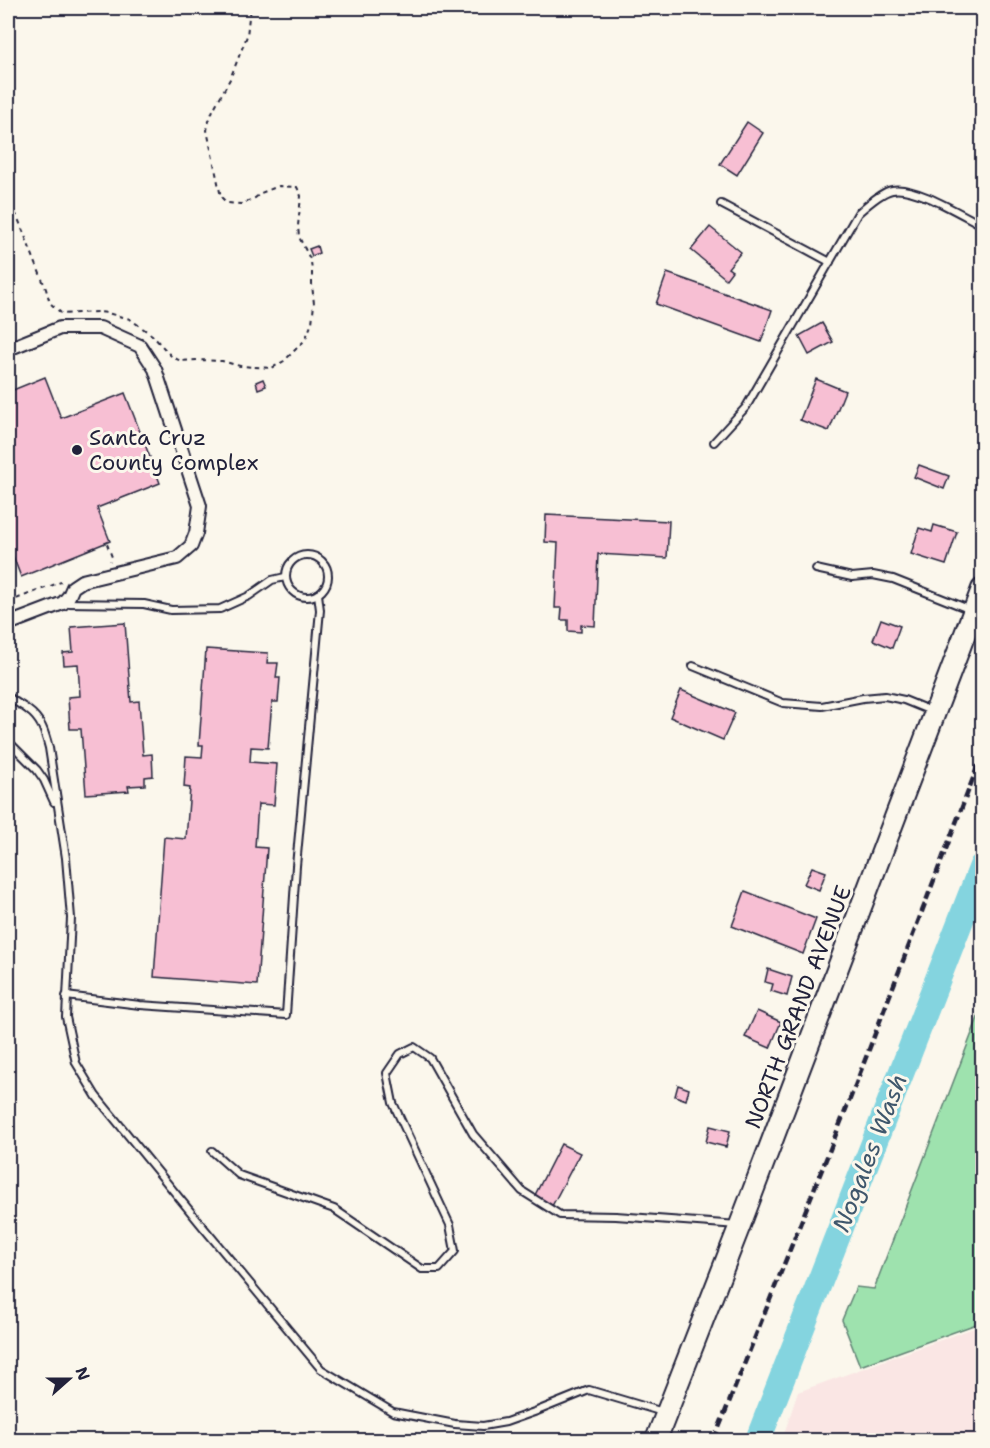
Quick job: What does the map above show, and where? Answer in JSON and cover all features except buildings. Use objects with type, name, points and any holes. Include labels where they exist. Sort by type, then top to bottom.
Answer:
[{"type":"main road","name":"NORTH GRAND AVENUE","points":[[656,1440],[982,589]]},
{"type":"street","points":[[8,349],[60,328],[100,328],[140,346],[155,369],[200,506],[196,533],[191,546],[177,558],[82,581],[73,587],[63,603],[8,624]]},
{"type":"lane","points":[[714,442],[746,407],[858,213],[873,200],[892,190],[913,191],[982,225]]},
{"type":"lane","points":[[721,204],[830,262]]},
{"type":"lane","points":[[308,555],[320,560],[327,571],[323,590],[306,597],[290,589],[285,577],[294,559],[308,555]]},
{"type":"lane","points":[[816,569],[852,577],[873,574],[892,579],[974,611]]},
{"type":"lane","points":[[63,603],[144,604],[171,610],[220,609],[249,596],[272,580],[285,577]]},
{"type":"lane","points":[[66,996],[140,1005],[286,1015],[296,866],[320,610],[318,594]]},
{"type":"lane","points":[[693,666],[783,703],[822,706],[885,696],[904,700],[936,712]]},
{"type":"lane","points":[[8,696],[28,709],[39,720],[45,731],[66,858],[71,918],[66,1017],[76,1063],[96,1096],[321,1369],[393,1412],[455,1424],[483,1426],[506,1422],[589,1390],[666,1413]]},
{"type":"lane","points":[[8,738],[44,780],[58,811]]},
{"type":"lane","points":[[212,1151],[239,1175],[334,1209],[422,1269],[440,1269],[455,1251],[450,1225],[393,1103],[387,1073],[400,1054],[414,1047],[430,1058],[473,1134],[522,1191],[560,1215],[616,1216],[740,1225]]},
{"type":"path","points":[[8,206],[17,216],[50,303],[62,314],[98,312],[130,319],[159,341],[172,357],[181,361],[216,360],[240,366],[272,368],[284,361],[305,340],[312,323],[314,304],[311,261],[299,237],[301,196],[297,187],[279,186],[241,204],[227,203],[221,197],[207,130],[213,110],[230,79],[247,36],[252,8]]},
{"type":"shaded area","points":[[982,1325],[982,1440],[782,1440],[798,1392]]},
{"type":"green space","points":[[982,1007],[982,1322],[860,1366],[842,1320],[856,1287],[874,1289]]},
{"type":"waterway","name":"Nogales Wash","points":[[758,1440],[982,866]]},
{"type":"railway","points":[[714,1440],[850,1099],[982,755]]},
{"type":"place","name":"Santa Cruz County Complex","points":[[77,450]]}]
